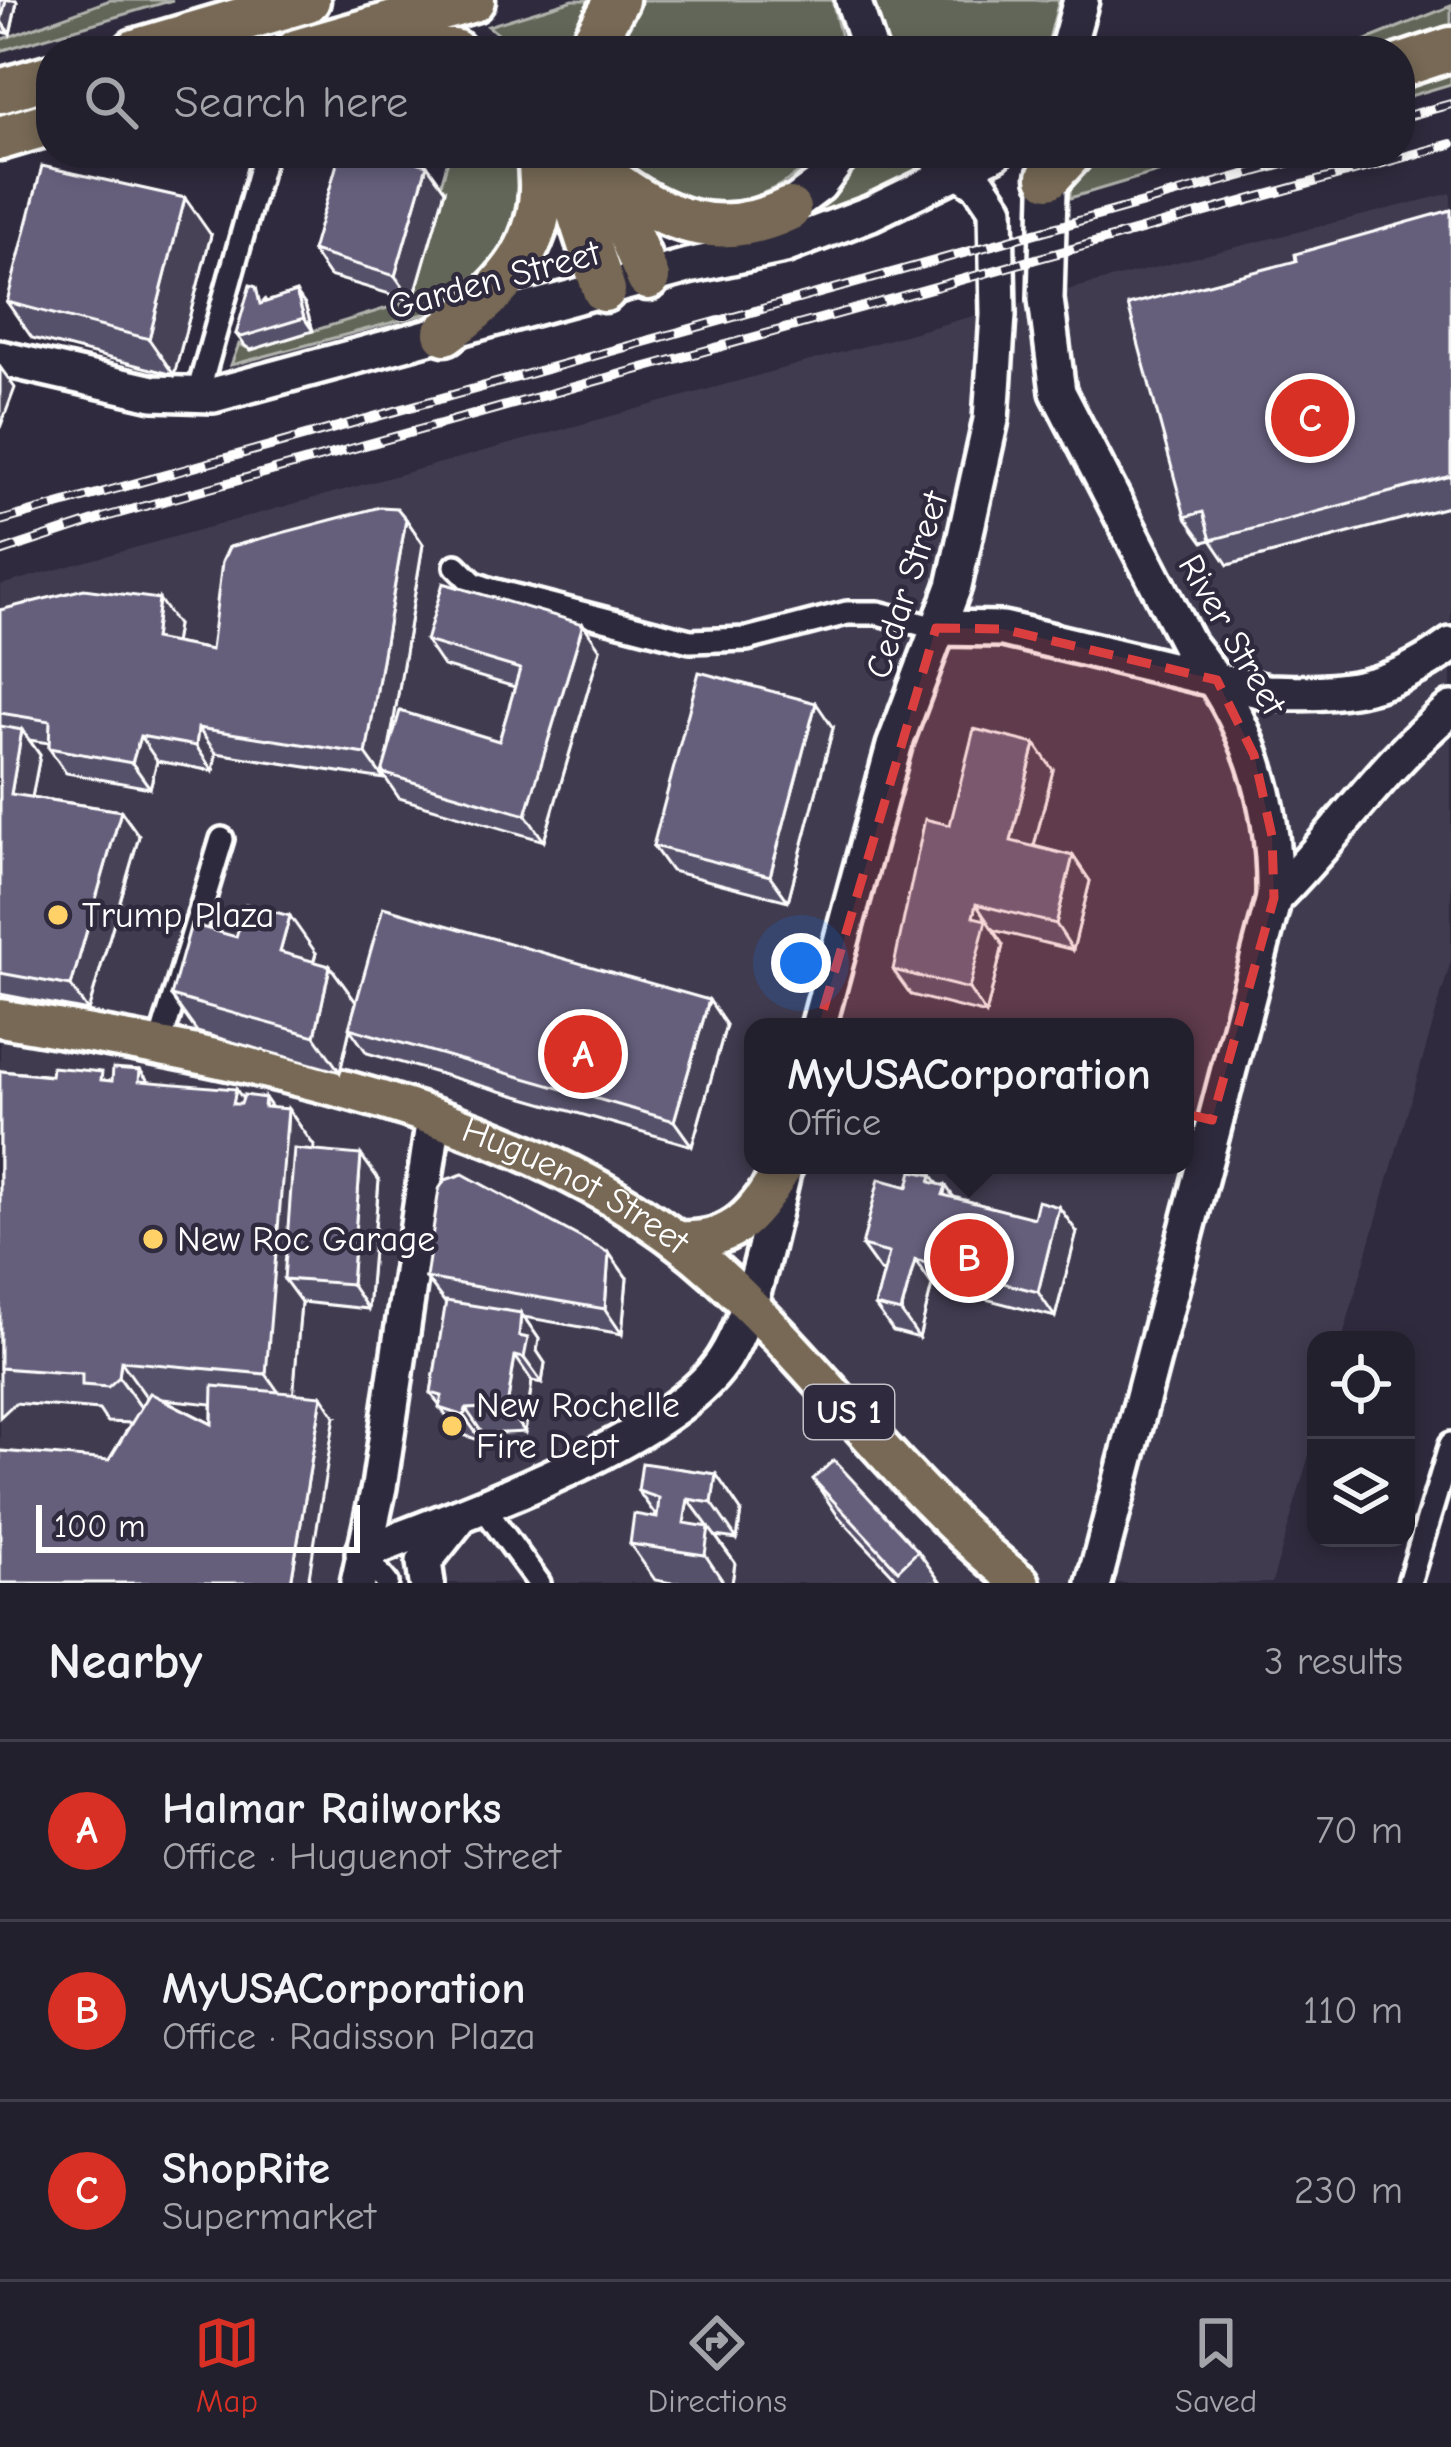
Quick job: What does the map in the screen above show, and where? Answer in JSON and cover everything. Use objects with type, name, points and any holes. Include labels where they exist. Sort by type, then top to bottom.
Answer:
[{"type":"highway","points":[[186,36],[308,0]]},
{"type":"highway","points":[[348,36],[472,0]]},
{"type":"highway","points":[[596,36],[616,0]]},
{"type":"highway","points":[[1415,61],[1451,49]]},
{"type":"highway","points":[[0,91],[36,80]]},
{"type":"highway","points":[[0,139],[36,128]]},
{"type":"highway","points":[[445,333],[500,290],[523,262],[541,206],[539,168]]},
{"type":"highway","points":[[564,168],[604,290]]},
{"type":"highway","points":[[603,168],[668,272]]},
{"type":"highway","points":[[605,168],[655,211],[696,225],[746,225],[789,209]]},
{"type":"main road","points":[[1071,36],[1081,0]]},
{"type":"main road","points":[[668,272],[789,209],[831,168]]},
{"type":"main road","name":"Garden Street","points":[[0,358],[152,393],[196,397],[668,272],[784,246],[934,168]]},
{"type":"main road","name":"Cedar Street","points":[[820,1018],[884,783],[954,586],[976,502],[997,352],[996,209],[985,189],[955,168]]},
{"type":"main road","name":"River Street","points":[[1057,168],[1047,321],[1058,392],[1188,644],[1217,680],[1261,776],[1272,836],[1274,898],[1199,1117]]},
{"type":"main road","points":[[936,628],[1003,629],[1267,692],[1338,692],[1407,677],[1451,645]]},
{"type":"main road","points":[[1274,898],[1314,859],[1391,762],[1451,710]]},
{"type":"main road","name":"Huguenot Street","points":[[0,1018],[159,1047],[434,1118],[543,1160],[677,1240],[746,1301],[957,1527],[1021,1583]]},
{"type":"main road","points":[[361,1568],[379,1487],[434,1118]]},
{"type":"main road","points":[[677,1240],[711,1240],[740,1229],[779,1174]]},
{"type":"main road","points":[[361,1568],[473,1509],[642,1432],[672,1412],[724,1359],[782,1174]]},
{"type":"main road","name":"River Street","points":[[1094,1583],[1186,1174]]},
{"type":"main road","points":[[427,1583],[424,1562],[473,1509]]},
{"type":"street","points":[[196,397],[262,168]]},
{"type":"street","points":[[456,566],[473,583],[492,590],[690,641],[747,640],[847,613],[878,614],[936,628]]},
{"type":"street","points":[[159,1047],[222,839]]},
{"type":"street","points":[[1409,1583],[1451,1444]]},
{"type":"street","points":[[473,1509],[538,1583]]},
{"type":"street","points":[[361,1568],[387,1583]]},
{"type":"highlighted area","points":[[936,628],[1003,629],[1217,680],[1254,755],[1272,836],[1274,898],[1212,1120],[818,1028]]},
{"type":"shaded area","points":[[1451,193],[1451,961],[1345,1331],[1307,1331],[1307,1462],[1272,1583],[0,1583],[0,585],[1074,288]]},
{"type":"green space","points":[[110,0],[173,0],[51,36],[36,36],[36,40],[0,51],[0,40]]},
{"type":"green space","points":[[573,0],[587,0],[590,11],[579,36],[500,36],[488,26]]},
{"type":"green space","points":[[640,0],[832,0],[840,36],[611,36],[619,18]]},
{"type":"green space","points":[[872,0],[1059,0],[1050,36],[883,36]]},
{"type":"green space","points":[[1451,6],[1451,31],[1415,44],[1415,36],[1376,36]]},
{"type":"green space","points":[[1451,61],[1451,84],[1415,95],[1415,72]]},
{"type":"green space","points":[[446,168],[522,168],[520,206],[507,249],[479,283],[458,298],[432,312],[231,365],[239,344],[251,350],[407,302]]},
{"type":"green space","points":[[634,168],[805,168],[764,192],[721,203],[677,196]]},
{"type":"green space","points":[[843,168],[925,171],[801,223]]},
{"type":"green space","points":[[1081,168],[1171,168],[1070,198],[1072,181]]},
{"type":"building","points":[[41,168],[185,198],[149,339],[7,302]]},
{"type":"building","points":[[336,168],[426,168],[395,276],[312,251]]},
{"type":"building","points":[[1451,210],[1451,476],[1211,540],[1203,512],[1185,517],[1128,305],[1296,261],[1295,254]]},
{"type":"building","points":[[250,285],[256,287],[260,304],[296,292],[304,318],[242,337],[236,334]]},
{"type":"building","points":[[380,507],[397,508],[406,519],[366,754],[198,728],[196,746],[140,736],[132,763],[49,748],[50,721],[0,713],[0,610],[84,589],[159,599],[154,639],[211,650],[222,562],[229,547]]},
{"type":"building","points":[[443,583],[583,624],[526,815],[382,773],[400,711],[499,741],[520,669],[426,641]]},
{"type":"building","points":[[699,672],[816,703],[770,876],[653,846]]},
{"type":"building","name":"Trump Plaza","points":[[0,726],[22,730],[11,794],[121,811],[71,986],[0,973]]},
{"type":"building","points":[[974,729],[1035,744],[1011,841],[1073,856],[1056,924],[976,904],[973,917],[986,920],[969,989],[893,970],[925,819],[950,825]]},
{"type":"building","points":[[246,904],[290,916],[280,952],[330,966],[315,1036],[171,996],[191,924],[236,937]]},
{"type":"building","points":[[383,907],[709,1000],[674,1121],[349,1028]]},
{"type":"building","name":"New Roc Garage","points":[[52,1067],[102,1072],[101,1080],[112,1081],[113,1068],[140,1070],[139,1081],[236,1089],[233,1104],[241,1104],[244,1095],[265,1098],[264,1107],[288,1109],[266,1374],[121,1361],[119,1377],[108,1387],[82,1385],[82,1374],[0,1368],[0,1071],[51,1076]]},
{"type":"building","points":[[294,1149],[361,1155],[351,1284],[284,1279]]},
{"type":"building","points":[[463,1174],[609,1253],[605,1309],[426,1278],[439,1189],[445,1180]]},
{"type":"building","points":[[911,1174],[927,1174],[932,1175],[930,1182],[946,1186],[943,1195],[1034,1218],[1038,1201],[1059,1207],[1038,1292],[915,1260],[901,1312],[875,1306],[889,1253],[862,1246],[879,1179],[908,1187]]},
{"type":"building","points":[[446,1301],[521,1313],[519,1336],[528,1338],[524,1358],[515,1356],[507,1407],[466,1409],[464,1416],[439,1408],[442,1396],[431,1393]]},
{"type":"building","points":[[213,1386],[322,1396],[291,1583],[0,1583],[0,1451],[109,1460],[150,1393],[212,1424]]},
{"type":"building","points":[[834,1460],[918,1551],[898,1570],[813,1479]]},
{"type":"building","points":[[642,1463],[716,1474],[712,1503],[688,1499],[684,1523],[709,1527],[705,1555],[630,1544],[634,1514],[657,1518],[659,1498],[638,1491]]},
{"type":"railway","points":[[1415,114],[1451,104]]},
{"type":"railway","points":[[1415,154],[1451,144]]},
{"type":"railway","points":[[0,521],[1269,168]]},
{"type":"railway","points":[[0,552],[109,516],[1364,168]]},
{"type":"place","name":"ShopRite","points":[[1310,418]]},
{"type":"place","name":"Trump Plaza","points":[[58,915]]},
{"type":"place","name":"Halmar Railworks","points":[[583,1054]]},
{"type":"place","name":"New Roc Garage","points":[[153,1239]]},
{"type":"place","name":"MyUSACorporation","points":[[969,1258]]},
{"type":"place","name":"New Rochelle Fire Dept","points":[[452,1426]]}]
